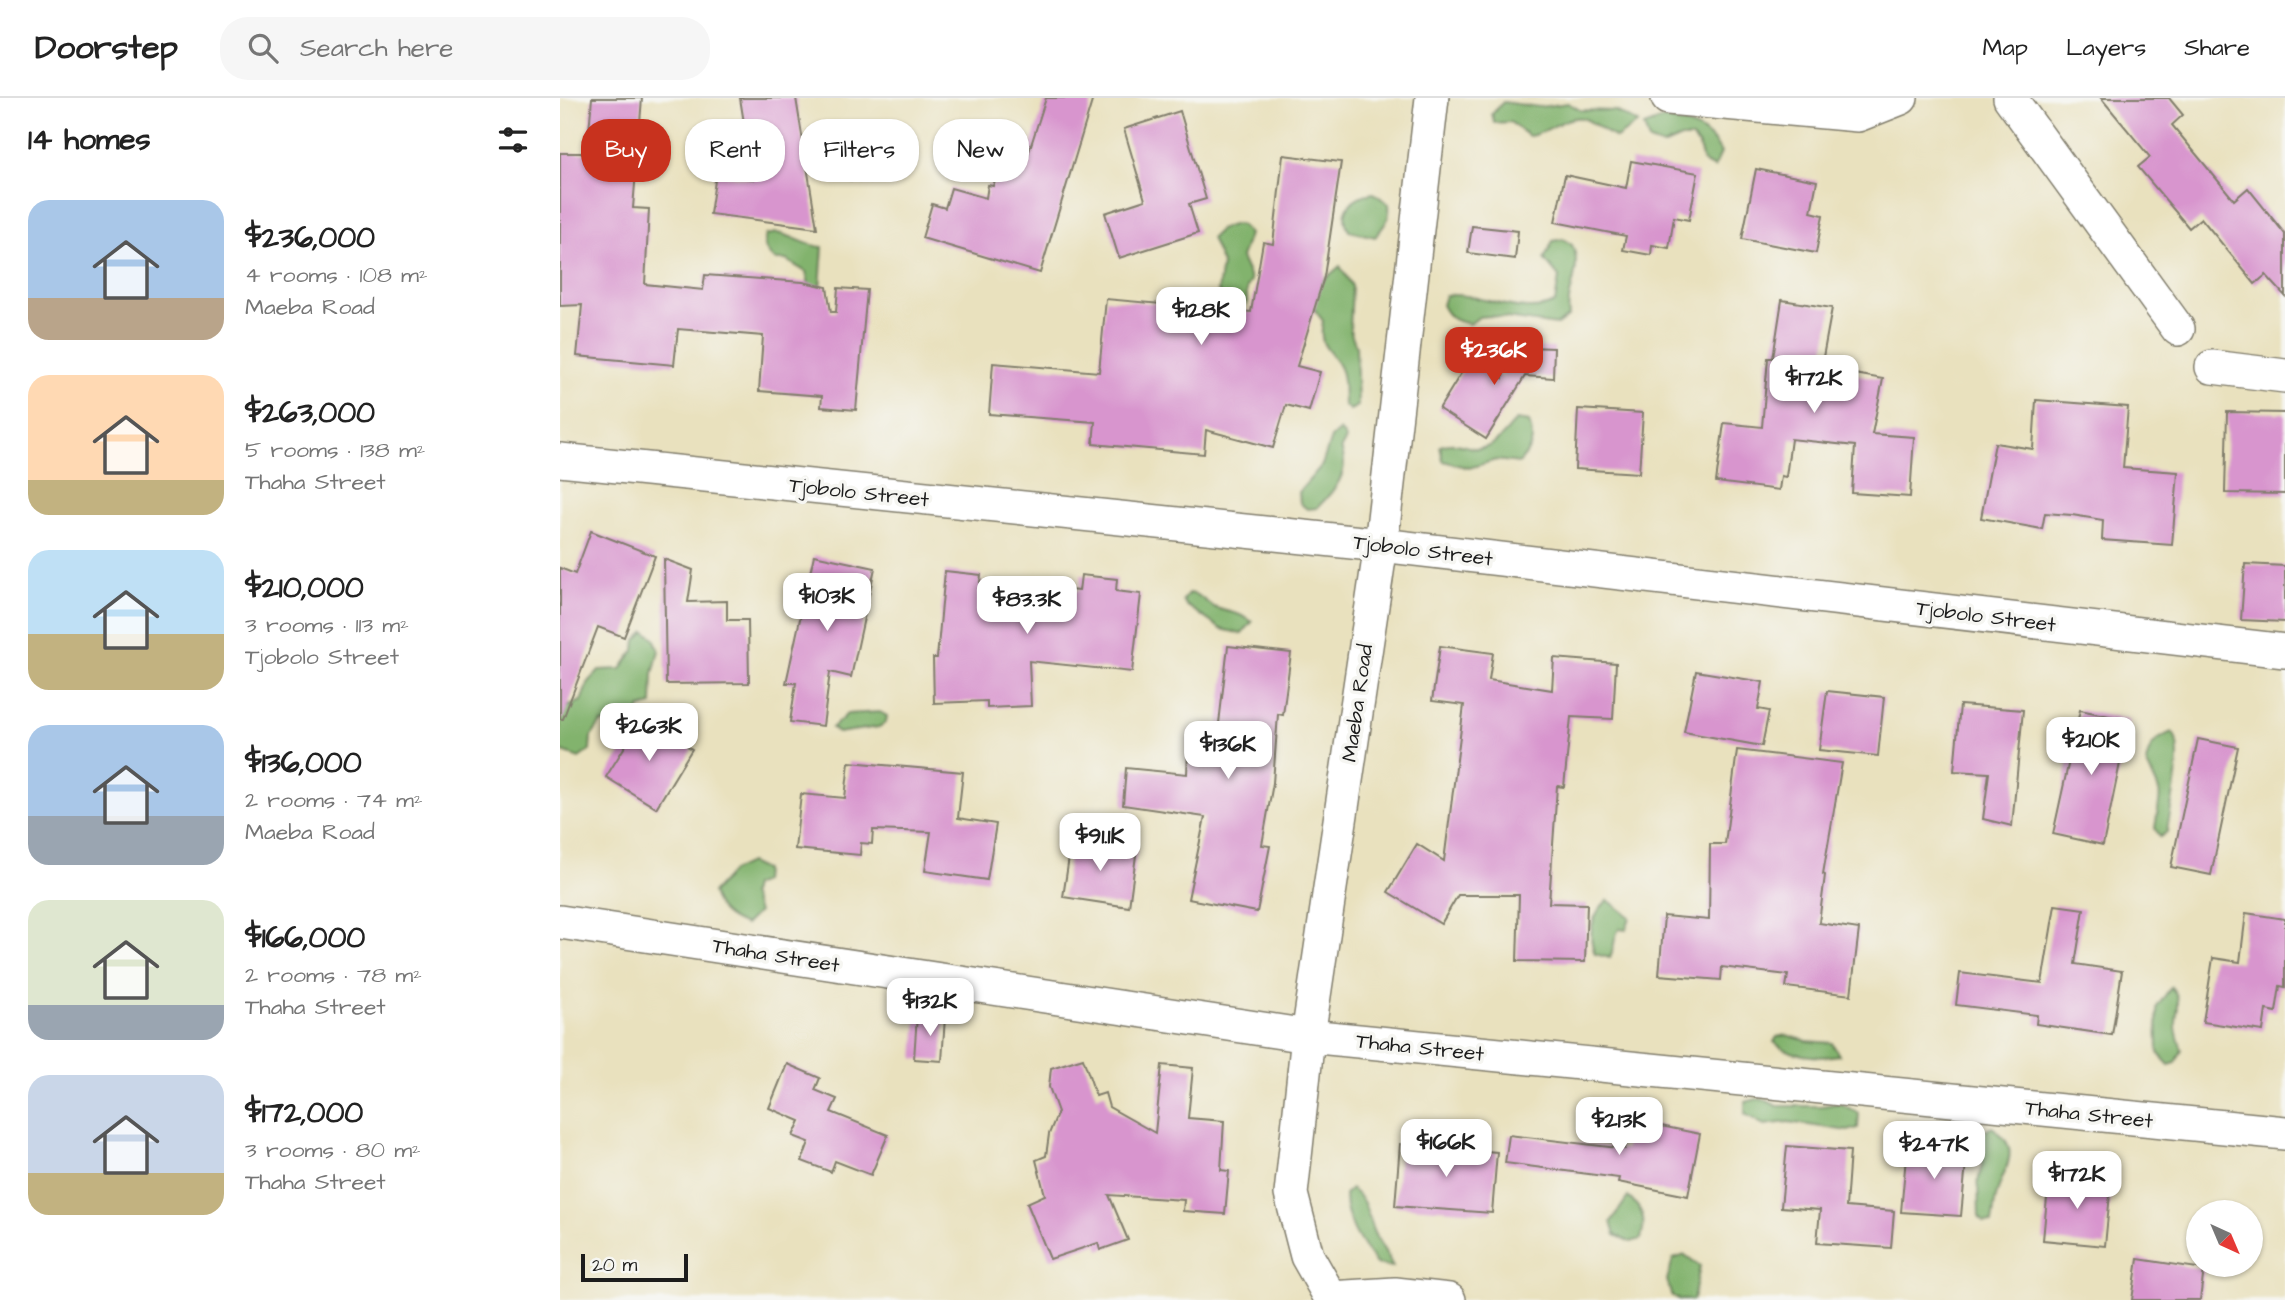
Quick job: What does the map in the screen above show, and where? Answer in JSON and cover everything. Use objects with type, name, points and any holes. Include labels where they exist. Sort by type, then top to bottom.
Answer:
[{"type":"street","name":"Maeba Road","points":[[1331,1299],[1307,1256],[1291,1194],[1308,1036],[1381,544],[1432,98]]},
{"type":"street","points":[[1668,98],[1858,115],[1901,98]]},
{"type":"street","points":[[2010,98],[2178,329]]},
{"type":"street","points":[[2212,367],[2285,376]]},
{"type":"street","name":"Tjobolo Street","points":[[560,460],[1381,544],[2285,651]]},
{"type":"street","name":"Thaha Street","points":[[560,922],[1308,1036],[2285,1133]]},
{"type":"street","points":[[1331,1299],[1395,1294],[1449,1300]]},
{"type":"green space","points":[[1503,102],[1539,107],[1568,103],[1580,110],[1615,111],[1638,123],[1616,138],[1582,118],[1576,118],[1529,136],[1510,122],[1494,123],[1492,114]]},
{"type":"green space","points":[[1663,119],[1690,125],[1711,138],[1721,153],[1714,168],[1703,162],[1699,146],[1692,138],[1681,138],[1663,146],[1649,141],[1644,126]]},
{"type":"green space","points":[[1374,193],[1389,204],[1389,214],[1384,226],[1375,237],[1349,231],[1345,216],[1350,205],[1366,194]]},
{"type":"green space","points":[[1235,224],[1241,225],[1249,234],[1241,258],[1251,280],[1247,288],[1247,304],[1243,305],[1231,302],[1218,291],[1222,264],[1211,238],[1220,229]]},
{"type":"green space","points":[[776,233],[823,247],[820,288],[810,289],[806,272],[786,260],[775,260],[769,254],[765,246],[766,235]]},
{"type":"green space","points":[[1563,239],[1572,245],[1576,263],[1569,298],[1569,316],[1557,325],[1491,316],[1479,317],[1470,324],[1453,319],[1442,305],[1445,295],[1473,297],[1528,308],[1555,303],[1559,277],[1544,259],[1553,241]]},
{"type":"green space","points":[[1340,266],[1352,286],[1350,330],[1356,346],[1358,406],[1350,410],[1344,405],[1341,371],[1322,338],[1323,321],[1311,305],[1318,285]]},
{"type":"green space","points":[[1516,420],[1529,422],[1532,434],[1527,453],[1519,463],[1496,460],[1469,468],[1443,461],[1440,446],[1453,444],[1473,448],[1486,447],[1498,440]]},
{"type":"green space","points":[[1340,430],[1346,439],[1341,448],[1344,466],[1339,481],[1317,508],[1307,509],[1300,503],[1299,492],[1322,465],[1331,438]]},
{"type":"green space","points":[[1189,593],[1214,607],[1243,616],[1252,622],[1242,634],[1221,629],[1186,605],[1183,600]]},
{"type":"green space","points":[[645,631],[654,638],[659,650],[653,674],[652,705],[641,708],[631,720],[601,723],[591,737],[590,750],[579,758],[560,751],[560,710],[581,701],[588,683],[599,670],[621,669],[635,649],[636,640]]},
{"type":"green space","points":[[880,712],[887,716],[886,722],[879,727],[838,733],[832,728],[847,714]]},
{"type":"green space","points":[[2172,732],[2176,739],[2178,764],[2167,832],[2160,837],[2155,828],[2160,794],[2146,763],[2154,743]]},
{"type":"green space","points":[[749,863],[764,870],[763,882],[753,886],[751,894],[758,912],[745,925],[724,914],[712,893],[732,871]]},
{"type":"green space","points":[[1608,900],[1630,917],[1626,930],[1619,929],[1617,932],[1610,958],[1595,954],[1591,939],[1592,925],[1598,911]]},
{"type":"green space","points":[[2171,987],[2178,1002],[2176,1029],[2182,1050],[2176,1063],[2169,1065],[2158,1053],[2157,1007]]},
{"type":"green space","points":[[1786,1035],[1807,1041],[1832,1043],[1839,1055],[1823,1057],[1788,1051],[1774,1042],[1777,1037]]},
{"type":"green space","points":[[1761,1098],[1777,1106],[1822,1106],[1839,1103],[1859,1113],[1858,1128],[1848,1131],[1788,1122],[1764,1125],[1745,1114],[1745,1102]]},
{"type":"green space","points":[[1992,1127],[2007,1143],[2009,1158],[1996,1198],[1992,1223],[1984,1222],[1979,1217],[1978,1182],[1983,1160],[1979,1144],[1983,1133]]},
{"type":"green space","points":[[1351,1189],[1364,1203],[1374,1233],[1393,1267],[1376,1264],[1354,1231],[1345,1203],[1345,1194]]},
{"type":"green space","points":[[1628,1197],[1637,1206],[1643,1220],[1641,1239],[1631,1242],[1615,1235],[1611,1222]]},
{"type":"green space","points":[[1685,1255],[1700,1266],[1693,1300],[1680,1300],[1671,1295],[1667,1280],[1673,1259]]},
{"type":"building","points":[[592,98],[642,98],[640,119],[590,119]]},
{"type":"building","points":[[740,98],[796,98],[799,119],[799,182],[810,182],[817,228],[710,214],[715,182],[785,182],[785,119],[743,119]]},
{"type":"building","points":[[1046,98],[1093,98],[1040,273],[922,238],[932,204],[945,208],[951,188],[986,198],[988,185],[993,186],[994,182],[1029,182],[1029,151]]},
{"type":"building","points":[[2101,98],[2169,98],[2183,115],[2172,125],[2234,200],[2248,188],[2285,234],[2285,296],[2266,275],[2255,284],[2201,218],[2189,228],[2138,167],[2150,157]]},
{"type":"building","points":[[1180,111],[1206,199],[1189,204],[1198,233],[1119,258],[1105,213],[1145,200],[1124,129]]},
{"type":"building","points":[[560,153],[581,153],[581,182],[635,182],[633,208],[649,209],[645,284],[703,290],[705,275],[803,282],[827,287],[831,312],[836,312],[838,288],[867,290],[856,410],[821,407],[822,396],[759,391],[763,336],[678,329],[674,365],[577,356],[582,305],[560,306]]},
{"type":"building","points":[[1283,155],[1341,162],[1324,277],[1297,366],[1320,372],[1309,411],[1286,405],[1273,448],[1206,430],[1204,454],[1093,444],[1095,422],[989,414],[993,363],[1099,372],[1106,299],[1251,312],[1263,242],[1273,244]]},
{"type":"building","points":[[1631,161],[1698,173],[1689,220],[1674,217],[1669,248],[1652,245],[1651,255],[1623,250],[1626,236],[1555,222],[1565,175],[1626,188]]},
{"type":"building","points":[[1756,169],[1817,181],[1811,212],[1823,215],[1816,253],[1742,239]]},
{"type":"building","points":[[1472,226],[1518,231],[1515,259],[1468,253]]},
{"type":"building","points":[[1782,300],[1832,308],[1821,368],[1883,379],[1872,434],[1914,437],[1910,497],[1852,493],[1855,446],[1791,439],[1786,477],[1781,476],[1779,490],[1716,482],[1724,423],[1762,427],[1768,358],[1773,358]]},
{"type":"building","points":[[1505,346],[1554,348],[1553,378],[1525,376],[1486,439],[1439,409],[1471,357],[1503,378]]},
{"type":"building","points":[[2036,400],[2128,407],[2123,468],[2178,472],[2172,545],[2102,540],[2103,520],[2072,515],[2045,513],[2042,529],[1981,518],[1995,443],[2033,449]]},
{"type":"building","points":[[1578,409],[1643,413],[1639,473],[1575,469]]},
{"type":"building","points":[[2227,412],[2285,413],[2285,494],[2225,493]]},
{"type":"building","points":[[591,531],[655,556],[624,637],[598,627],[563,719],[560,719],[560,568],[575,574]]},
{"type":"building","points":[[814,555],[875,568],[851,677],[830,672],[823,726],[790,722],[796,683],[786,683]]},
{"type":"building","points":[[664,559],[693,570],[688,602],[727,601],[727,620],[748,620],[749,683],[666,684]]},
{"type":"building","points":[[2245,564],[2285,566],[2285,622],[2241,620]]},
{"type":"building","points":[[945,571],[981,575],[980,582],[1079,591],[1081,575],[1117,579],[1116,591],[1141,594],[1132,672],[1029,661],[1031,706],[987,708],[987,701],[934,703],[933,658],[937,658]]},
{"type":"building","points":[[1228,646],[1291,653],[1283,715],[1278,714],[1273,783],[1262,845],[1270,846],[1257,912],[1188,899],[1205,817],[1123,805],[1126,768],[1187,774],[1189,730],[1218,732]]},
{"type":"building","points":[[1440,646],[1493,653],[1489,680],[1552,690],[1554,658],[1616,663],[1613,719],[1571,717],[1564,787],[1557,786],[1549,903],[1587,904],[1585,962],[1517,961],[1519,895],[1458,895],[1441,924],[1388,892],[1417,844],[1444,861],[1464,705],[1432,701]]},
{"type":"building","points":[[1696,671],[1763,682],[1758,709],[1769,711],[1762,746],[1684,732]]},
{"type":"building","points":[[1827,691],[1884,697],[1878,756],[1819,750]]},
{"type":"building","points":[[1960,705],[2023,710],[2012,826],[1983,819],[1989,773],[1954,771]]},
{"type":"building","points":[[2080,710],[2129,720],[2103,845],[2053,834]]},
{"type":"building","points":[[642,719],[692,749],[656,808],[606,777]]},
{"type":"building","points":[[2198,739],[2238,747],[2211,875],[2171,867]]},
{"type":"building","points":[[1737,750],[1842,763],[1823,874],[1819,923],[1859,929],[1851,995],[1786,987],[1788,975],[1722,967],[1721,980],[1659,975],[1664,916],[1709,920],[1710,844],[1725,844]]},
{"type":"building","points":[[849,762],[963,772],[958,818],[996,824],[987,880],[925,871],[931,832],[873,830],[872,844],[861,843],[860,855],[795,849],[801,794],[845,798]]},
{"type":"building","points":[[1072,838],[1137,848],[1129,907],[1063,897]]},
{"type":"building","points":[[2055,905],[2084,909],[2075,964],[2122,971],[2112,1035],[2036,1024],[2037,1015],[1956,1005],[1960,973],[2042,983]]},
{"type":"building","points":[[2246,913],[2285,919],[2285,987],[2280,986],[2276,1012],[2266,1010],[2263,1031],[2203,1022],[2213,958],[2240,962]]},
{"type":"building","points":[[917,1015],[945,1017],[942,1061],[914,1059]]},
{"type":"building","points":[[1083,1058],[1096,1096],[1105,1093],[1109,1107],[1155,1133],[1162,1065],[1193,1068],[1188,1118],[1224,1121],[1221,1170],[1229,1171],[1225,1214],[1183,1211],[1184,1200],[1109,1195],[1128,1240],[1100,1250],[1098,1243],[1050,1259],[1027,1203],[1045,1195],[1036,1160],[1046,1156],[1049,1134],[1058,1112],[1049,1087],[1051,1068]]},
{"type":"building","points":[[787,1064],[820,1078],[815,1090],[837,1099],[831,1112],[888,1135],[871,1175],[835,1161],[831,1172],[802,1161],[809,1142],[793,1136],[800,1121],[769,1108]]},
{"type":"building","points":[[1632,1120],[1700,1134],[1688,1196],[1618,1182],[1619,1178],[1505,1163],[1509,1135],[1625,1149]]},
{"type":"building","points":[[1400,1144],[1497,1152],[1492,1213],[1395,1206]]},
{"type":"building","points":[[1787,1146],[1850,1151],[1846,1207],[1894,1211],[1891,1248],[1817,1243],[1820,1210],[1781,1207]]},
{"type":"building","points":[[1907,1146],[1967,1152],[1961,1216],[1901,1212]]},
{"type":"building","points":[[2049,1177],[2111,1183],[2105,1246],[2043,1240]]},
{"type":"building","points":[[2138,1259],[2186,1266],[2186,1278],[2203,1278],[2200,1300],[2132,1300]]}]
